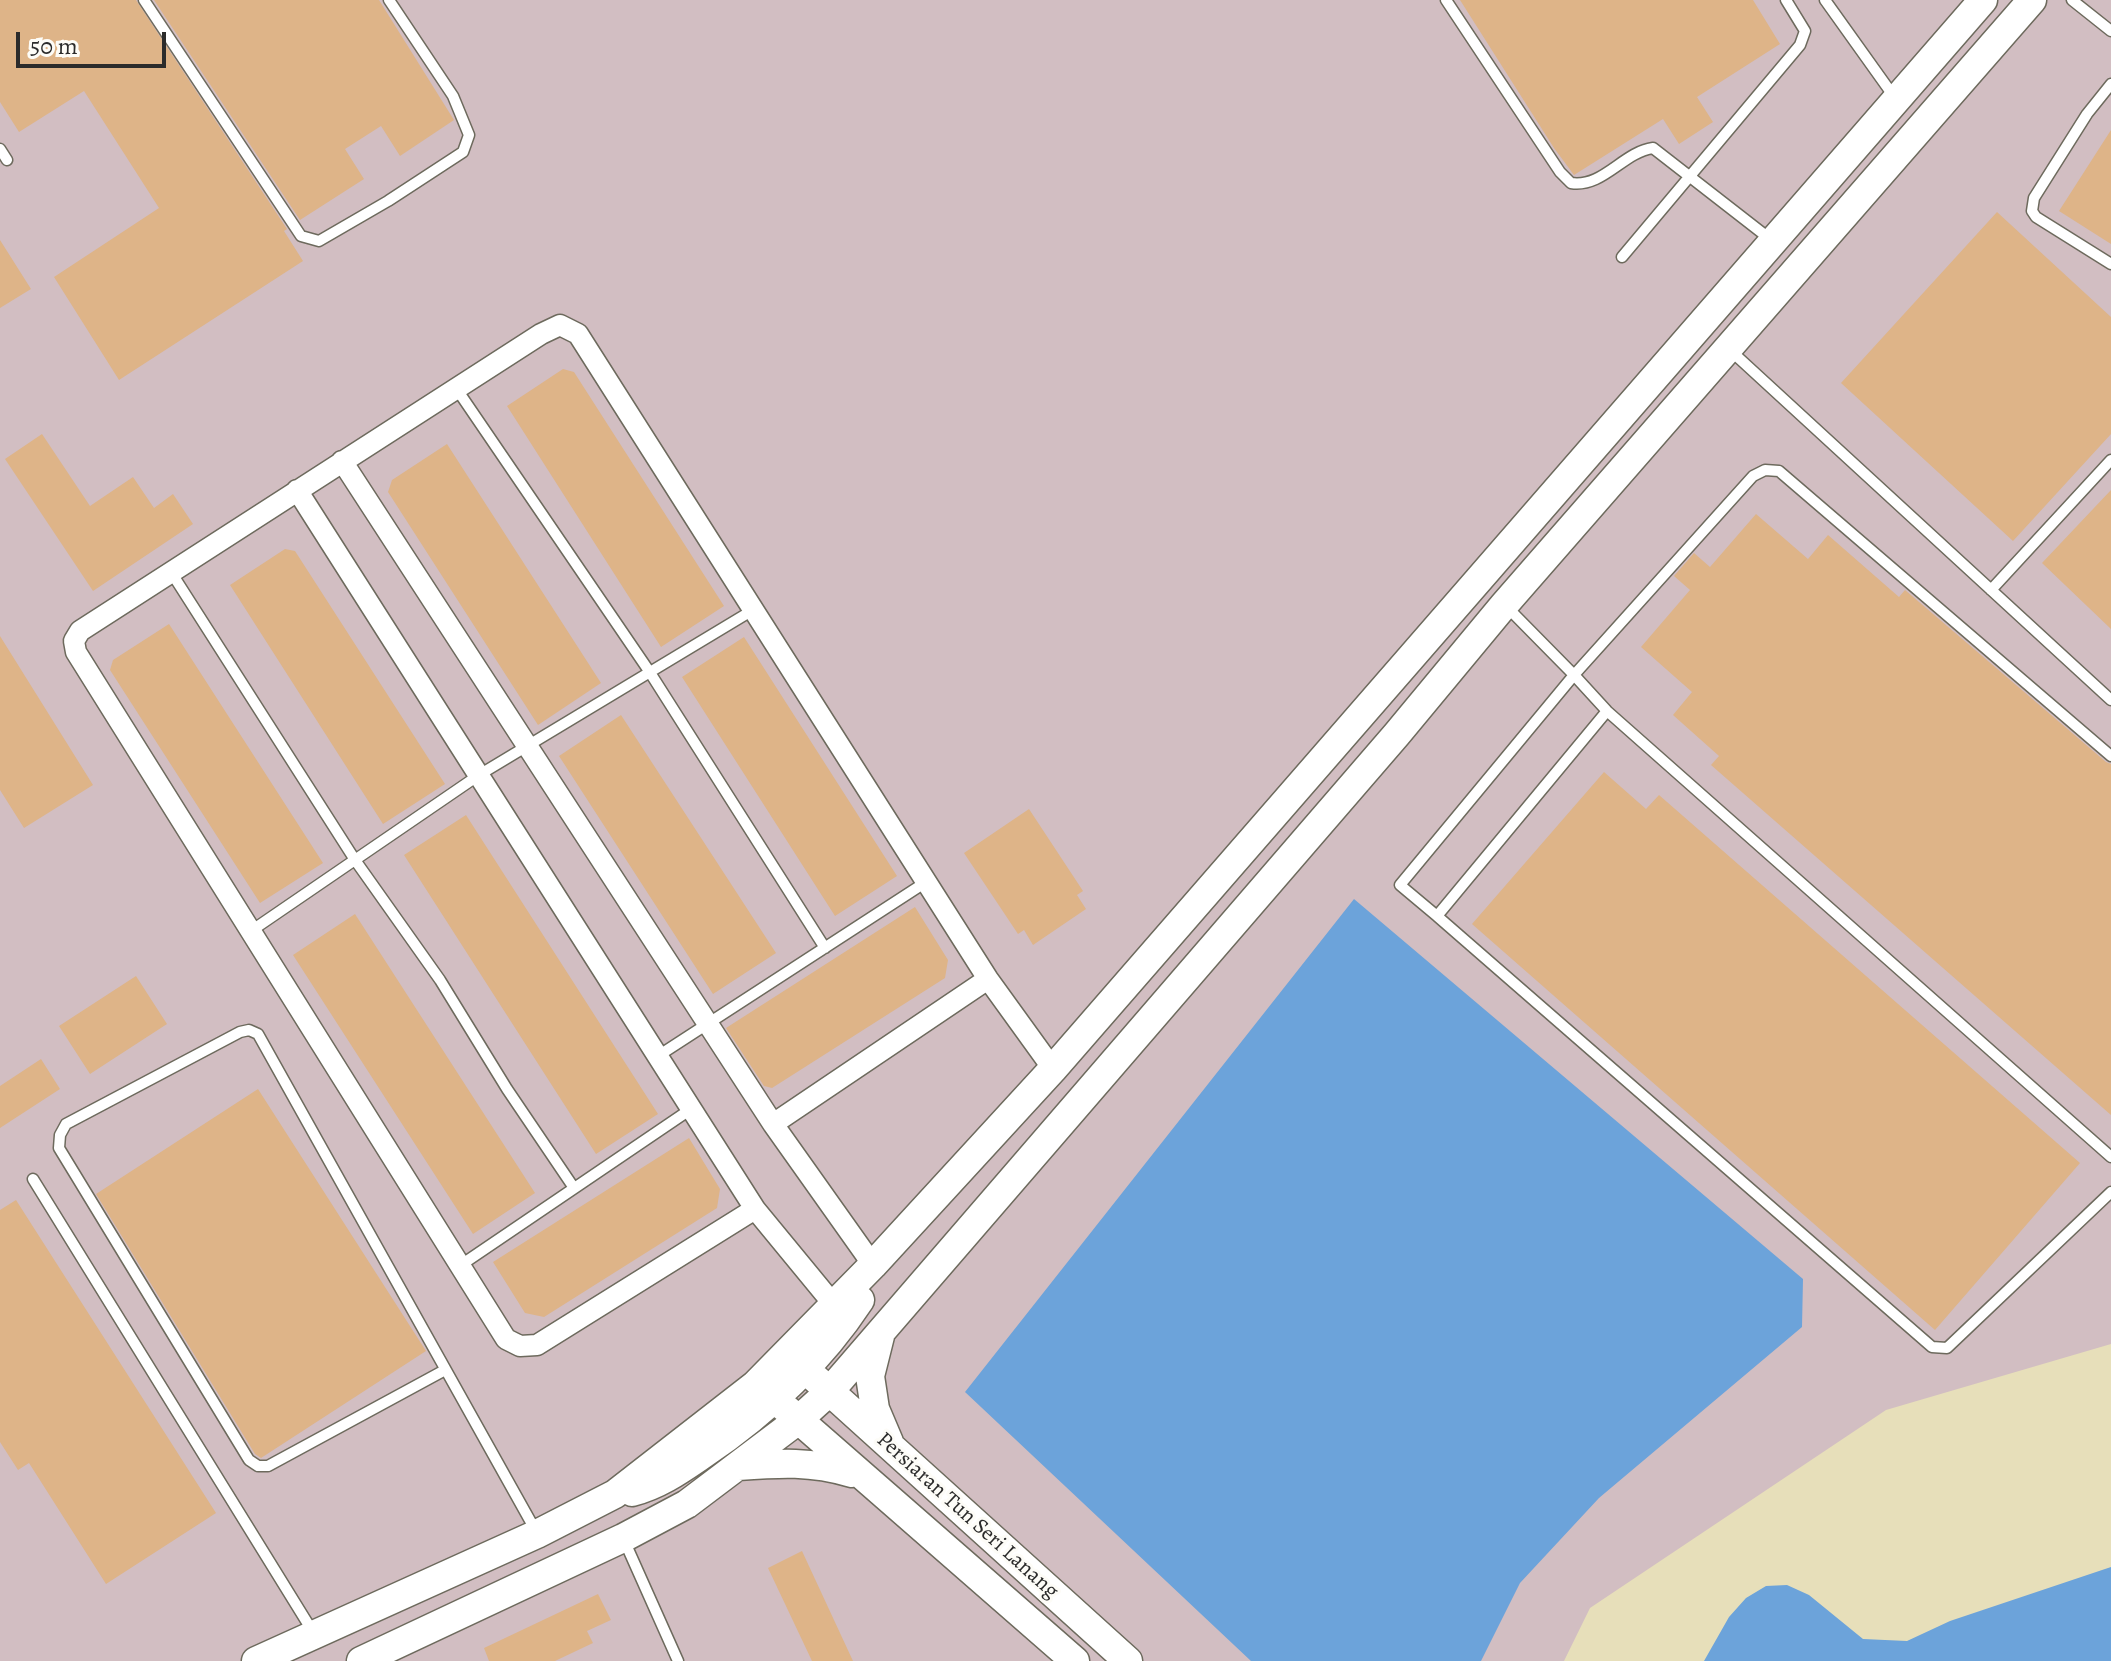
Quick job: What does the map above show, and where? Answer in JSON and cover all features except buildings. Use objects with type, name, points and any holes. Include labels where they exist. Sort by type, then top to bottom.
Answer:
[{"type":"street","points":[[256,1661],[537,1534],[615,1494],[755,1385],[880,1258],[1053,1069],[1983,0]]},
{"type":"street","points":[[361,1661],[623,1538],[687,1504],[797,1421],[829,1392],[1397,734],[1504,605],[1730,350],[2032,0]]},
{"type":"street","points":[[755,1209],[537,1345],[520,1346],[506,1339],[76,652],[74,641],[80,631],[456,388],[560,325],[578,334],[988,979],[1053,1069]]},
{"type":"street","points":[[342,461],[773,1124],[880,1258]]},
{"type":"street","points":[[297,490],[755,1209],[834,1305]]},
{"type":"street","points":[[1368,709],[1397,734]]},
{"type":"street","points":[[773,1124],[988,979]]},
{"type":"street","points":[[615,1494],[635,1492],[666,1479],[776,1400],[806,1370],[858,1303],[880,1258]]},
{"type":"street","points":[[881,1331],[870,1376],[875,1409],[892,1448]]},
{"type":"street","name":"Persiaran Tun Seri Lanang","points":[[806,1370],[1128,1661]]},
{"type":"street","name":"Persiaran Tun Seri Lanang","points":[[776,1400],[1075,1661]]},
{"type":"street","points":[[738,1466],[786,1462],[821,1464],[860,1475]]},
{"type":"lane","points":[[144,0],[301,236],[319,241],[463,152],[469,135],[453,96],[389,0]]},
{"type":"lane","points":[[1446,0],[1560,172],[1571,183],[1592,182],[1641,150],[1653,148],[1773,242]]},
{"type":"lane","points":[[1622,257],[1800,45],[1805,31],[1786,0]]},
{"type":"lane","points":[[1825,0],[1896,100]]},
{"type":"lane","points":[[2072,0],[2111,31]]},
{"type":"lane","points":[[2111,84],[2087,114],[2034,198],[2032,211],[2036,217],[2111,264]]},
{"type":"lane","points":[[0,149],[7,160]]},
{"type":"lane","points":[[1730,350],[2111,700]]},
{"type":"lane","points":[[456,388],[649,671],[825,948]]},
{"type":"lane","points":[[1991,590],[2111,460]]},
{"type":"lane","points":[[2111,756],[1779,471],[1765,470],[1753,476],[1574,675],[1400,885],[1932,1347],[1947,1348],[2111,1192]]},
{"type":"lane","points":[[171,572],[355,860],[440,980],[507,1089],[574,1188]]},
{"type":"lane","points":[[1504,605],[1607,711],[2111,1157]]},
{"type":"lane","points":[[251,931],[479,775],[753,610]]},
{"type":"lane","points":[[1437,916],[1607,711]]},
{"type":"lane","points":[[658,1056],[926,882]]},
{"type":"lane","points":[[445,1370],[268,1466],[258,1466],[249,1460],[59,1148],[60,1135],[66,1124],[240,1032],[249,1030],[258,1034],[537,1534]]},
{"type":"lane","points":[[461,1265],[691,1109]]},
{"type":"lane","points":[[33,1179],[314,1634]]},
{"type":"lane","points":[[623,1538],[678,1661]]},
{"type":"shaded area","points":[[0,0],[2111,0],[2111,1344],[1886,1410],[1590,1608],[1564,1661],[0,1661]]},
{"type":"water","points":[[1354,899],[1803,1279],[1802,1327],[1599,1498],[1520,1583],[1481,1661],[1251,1661],[965,1392]]},
{"type":"water","points":[[2111,1567],[2111,1661],[1704,1661],[1729,1617],[1746,1598],[1766,1586],[1787,1585],[1809,1595],[1863,1639],[1907,1641],[1950,1621]]}]
